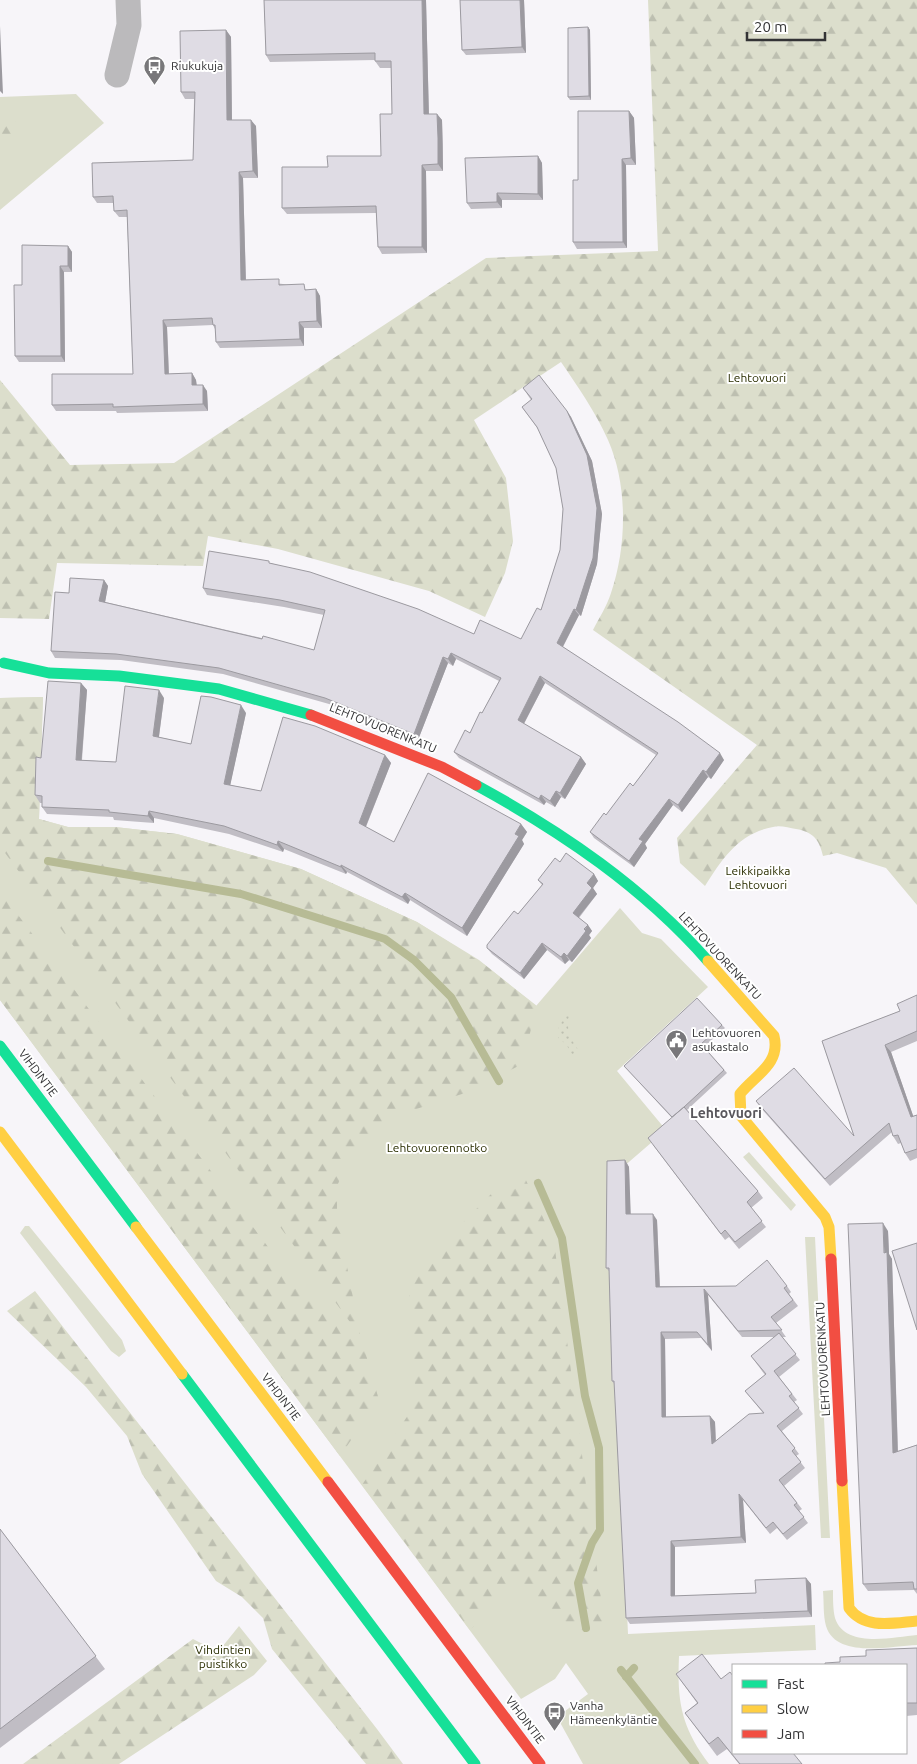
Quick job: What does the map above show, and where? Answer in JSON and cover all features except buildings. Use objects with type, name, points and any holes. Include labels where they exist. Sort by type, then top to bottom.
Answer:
[{"type":"main road","name":"LEHTOVUORENKATU","points":[[4,663],[49,672],[119,676],[219,689],[265,700],[334,723],[442,767],[523,811],[576,844],[622,878],[693,944],[774,1036],[778,1050],[773,1061],[740,1094],[741,1116],[825,1217],[829,1227],[849,1608],[857,1617],[869,1623],[917,1621]]},
{"type":"main road","name":"VIHDINTIE","points":[[0,1046],[540,1764]]},
{"type":"main road","points":[[0,1132],[475,1764]]},
{"type":"street","points":[[117,75],[129,25],[128,0]]},
{"type":"green space","name":"Lehtovuori","points":[[648,0],[917,0],[917,905],[886,868],[837,853],[823,856],[817,841],[811,834],[782,826],[761,830],[741,841],[725,857],[705,886],[680,863],[677,838],[757,745],[593,630],[607,603],[616,575],[622,536],[622,496],[615,458],[603,429],[561,362],[474,420],[506,478],[513,541],[505,573],[485,617],[429,591],[278,549],[208,536],[203,566],[57,563],[49,619],[0,618],[0,380],[70,465],[174,463],[486,258],[658,251]]},
{"type":"green space","points":[[76,94],[104,123],[0,210],[0,97]]},
{"type":"green space","points":[[0,111],[22,126],[0,151]]},
{"type":"green space","name":"Lehtovuorennotko","points":[[43,697],[39,819],[68,827],[115,827],[177,834],[301,869],[417,922],[479,960],[536,1006],[620,908],[642,933],[661,939],[708,987],[617,1071],[666,1130],[608,1180],[628,1634],[815,1625],[816,1650],[679,1656],[679,1687],[683,1713],[692,1738],[709,1764],[583,1764],[557,1717],[588,1694],[566,1663],[555,1679],[521,1699],[0,1000],[0,698]]},
{"type":"green space","points":[[43,697],[39,819],[68,827],[115,827],[177,834],[301,869],[417,922],[485,965],[537,1006],[522,1064],[471,1091],[392,1117],[349,1160],[337,1186],[337,1214],[360,1334],[379,1400],[340,1456],[0,1000],[0,891],[296,1284],[358,1333],[0,846],[0,698]]},
{"type":"green space","points":[[566,1014],[569,1015],[568,1026],[570,1034],[579,1051],[573,1056],[566,1044],[558,1038],[560,1036],[558,1029]]},
{"type":"green space","points":[[749,1152],[796,1205],[791,1211],[743,1157]]},
{"type":"green space","points":[[525,1178],[554,1242],[606,1637],[564,1624],[519,1582],[470,1630],[362,1485],[416,1403],[409,1293],[430,1256],[496,1189]]},
{"type":"green space","points":[[25,1226],[29,1226],[122,1340],[126,1351],[119,1357],[111,1351],[20,1233]]},
{"type":"green space","points":[[805,1237],[815,1237],[830,1538],[821,1538]]},
{"type":"green space","points":[[35,1291],[403,1764],[366,1764],[272,1649],[263,1618],[242,1597],[216,1581],[142,1474],[127,1436],[86,1387],[7,1311]]},
{"type":"green space","points":[[833,1590],[835,1618],[840,1628],[849,1634],[859,1638],[871,1639],[917,1635],[917,1645],[865,1648],[852,1647],[841,1643],[832,1636],[826,1626],[824,1617],[823,1591]]},
{"type":"green space","name":"Vihdintien puistikko","points":[[239,1626],[267,1661],[254,1675],[119,1764],[23,1764],[193,1639],[218,1652]]},
{"type":"waterway","points":[[48,861],[241,894],[385,939],[414,960],[451,997],[499,1081]]},
{"type":"waterway","points":[[538,1183],[562,1238],[585,1396],[599,1448],[600,1530],[592,1543],[578,1583],[586,1628]]},
{"type":"waterway","points":[[626,1677],[634,1668]]},
{"type":"waterway","points":[[621,1670],[695,1764]]},
{"type":"traffic: fast","points":[[4,663],[49,673],[119,676],[219,689],[311,715]]},
{"type":"traffic: fast","points":[[476,785],[539,822],[600,863],[656,909],[708,961]]},
{"type":"traffic: fast","points":[[0,1046],[136,1227]]},
{"type":"traffic: fast","points":[[182,1374],[475,1764]]},
{"type":"traffic: slow","points":[[708,961],[774,1036],[774,1054],[770,1062],[740,1094],[741,1116],[825,1217],[829,1227],[831,1259]]},
{"type":"traffic: slow","points":[[0,1132],[182,1374]]},
{"type":"traffic: slow","points":[[136,1227],[328,1482]]},
{"type":"traffic: slow","points":[[842,1481],[849,1608],[863,1620],[880,1624],[917,1621]]},
{"type":"traffic: jam","points":[[311,715],[442,767],[476,785]]},
{"type":"traffic: jam","points":[[831,1259],[842,1481]]},
{"type":"traffic: jam","points":[[328,1482],[540,1764]]},
{"type":"place","name":"Riukukuja","points":[[155,85]]},
{"type":"place","name":"Lehtovuoren asukastalo","points":[[676,1059]]},
{"type":"place","name":"Vanha Hämeenkyläntie","points":[[554,1732]]},
{"type":"district","name":"Lehtovuori","points":[[726,1113]]},
{"type":"park label","name":"Leikkipaikka Lehtovuori","points":[[758,878]]}]
